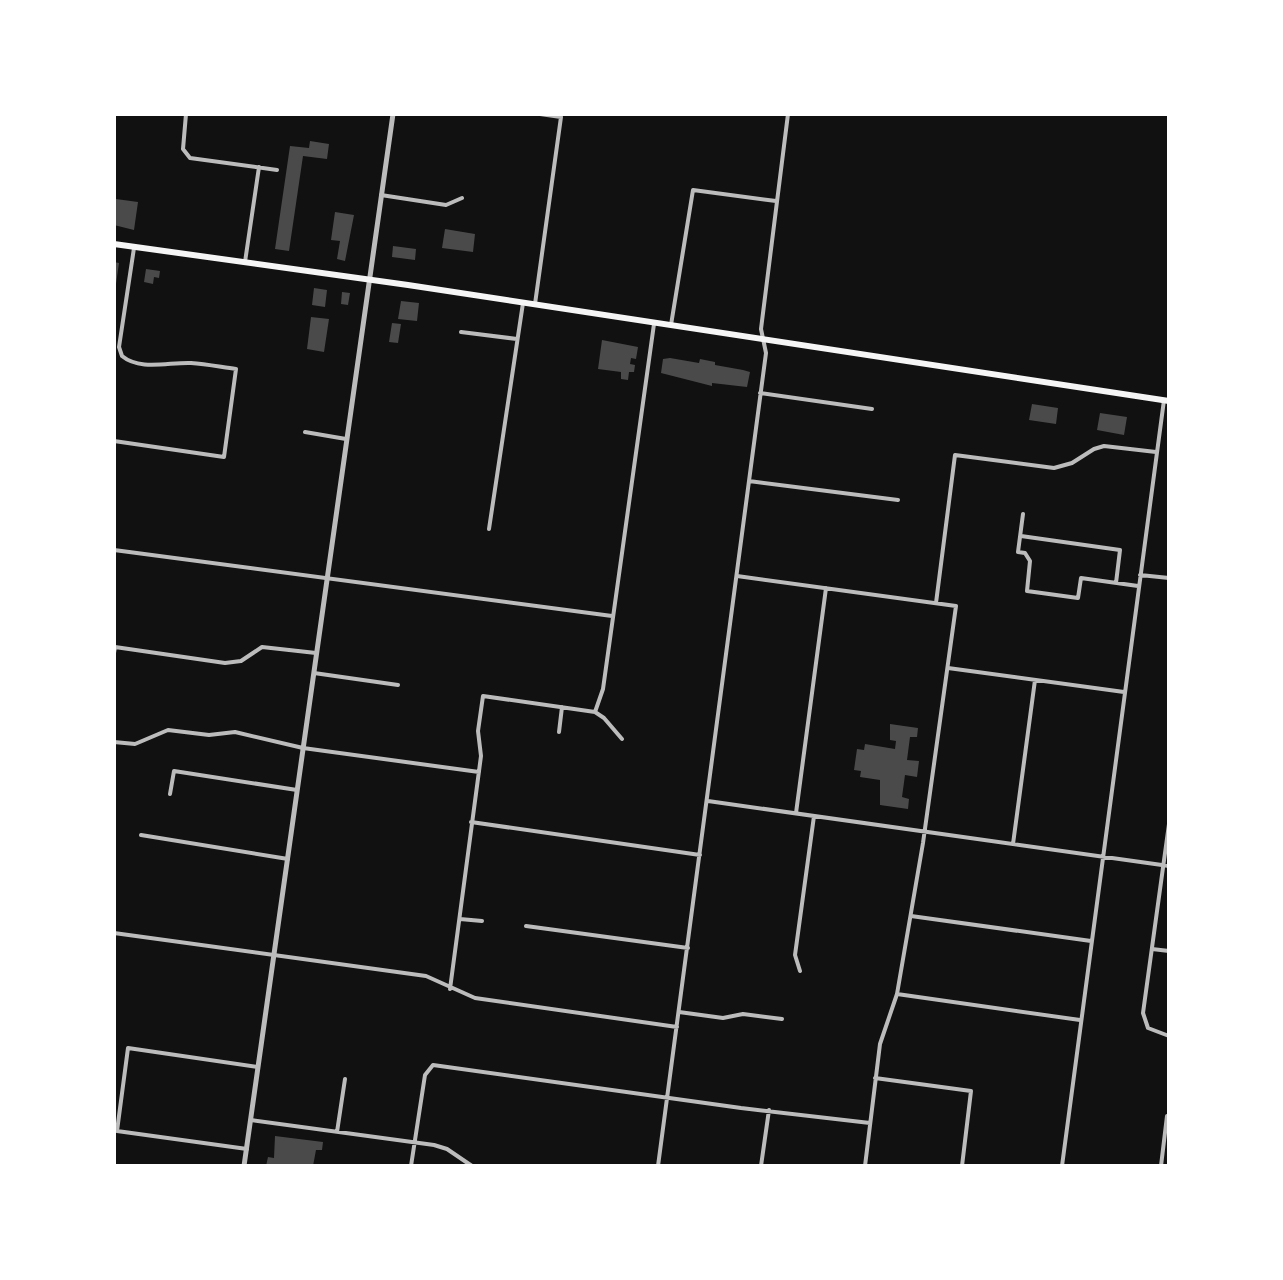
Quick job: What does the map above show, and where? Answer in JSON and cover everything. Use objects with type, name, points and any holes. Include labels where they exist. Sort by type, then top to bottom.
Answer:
[{"type":"main road","points":[[114,244],[369,279],[1166,400]]},
{"type":"street","points":[[186,114],[182,142],[185,153],[196,160],[277,170]]},
{"type":"street","points":[[244,1166],[393,114]]},
{"type":"street","points":[[535,305],[561,117],[540,114]]},
{"type":"street","points":[[658,1166],[766,353],[761,329],[788,114]]},
{"type":"street","points":[[245,262],[259,167]]},
{"type":"street","points":[[671,325],[693,190],[776,201]]},
{"type":"street","points":[[381,195],[446,205],[462,198]]},
{"type":"street","points":[[114,441],[224,457],[236,369],[194,363],[153,364],[124,359],[119,347],[135,247]]},
{"type":"street","points":[[489,529],[523,303]]},
{"type":"street","points":[[595,712],[603,689],[654,323]]},
{"type":"street","points":[[461,332],[517,339]]},
{"type":"street","points":[[760,393],[872,409]]},
{"type":"street","points":[[1062,1166],[1101,856],[1166,400]]},
{"type":"street","points":[[305,432],[346,439]]},
{"type":"street","points":[[936,603],[955,455],[1054,468],[1072,463],[1104,446],[1157,452]]},
{"type":"street","points":[[749,481],[898,500]]},
{"type":"street","points":[[1023,514],[1018,552],[1025,553],[1030,561],[1027,591],[1078,598],[1081,578],[1138,586]]},
{"type":"street","points":[[1020,536],[1120,550],[1116,583]]},
{"type":"street","points":[[114,550],[612,616]]},
{"type":"street","points":[[1140,575],[1169,578]]},
{"type":"street","points":[[737,576],[956,606],[925,831],[897,994],[883,1032],[865,1166]]},
{"type":"street","points":[[796,813],[826,588]]},
{"type":"street","points":[[114,653],[115,647],[225,663],[241,661],[262,647],[317,653]]},
{"type":"street","points":[[948,668],[1124,692]]},
{"type":"street","points":[[314,673],[398,685]]},
{"type":"street","points":[[1013,844],[1035,679]]},
{"type":"street","points":[[450,989],[481,756],[478,731],[483,696],[595,712],[622,739]]},
{"type":"street","points":[[559,732],[562,707]]},
{"type":"street","points":[[114,742],[139,742],[168,730],[209,735],[230,732],[303,748],[479,772]]},
{"type":"street","points":[[170,794],[174,771],[297,790]]},
{"type":"street","points":[[708,801],[1166,866]]},
{"type":"street","points":[[800,971],[795,955],[814,816]]},
{"type":"street","points":[[471,822],[700,855]]},
{"type":"street","points":[[1169,824],[1166,866],[1143,1007],[1148,1028],[1169,1036]]},
{"type":"street","points":[[141,835],[288,859]]},
{"type":"street","points":[[911,916],[1091,941]]},
{"type":"street","points":[[459,919],[482,921]]},
{"type":"street","points":[[526,926],[688,948]]},
{"type":"street","points":[[114,933],[426,976],[475,998],[677,1027]]},
{"type":"street","points":[[1151,948],[1169,951]]},
{"type":"street","points":[[897,994],[1080,1020]]},
{"type":"street","points":[[679,1012],[723,1018],[743,1014],[782,1019]]},
{"type":"street","points":[[247,1149],[117,1131],[128,1048],[259,1067]]},
{"type":"street","points":[[411,1166],[425,1075],[430,1066],[438,1065],[870,1123]]},
{"type":"street","points":[[875,1078],[971,1091],[962,1166]]},
{"type":"street","points":[[337,1132],[345,1079]]},
{"type":"street","points":[[761,1166],[769,1110]]},
{"type":"street","points":[[1161,1166],[1167,1116]]},
{"type":"street","points":[[251,1120],[447,1149],[472,1166]]},
{"type":"building","points":[[310,141],[329,144],[327,159],[303,156],[289,251],[275,249],[290,146],[309,148]]},
{"type":"building","points":[[116,199],[138,202],[134,230],[114,225]]},
{"type":"building","points":[[335,212],[354,215],[345,261],[337,259],[340,241],[331,240]]},
{"type":"building","points":[[445,229],[475,234],[473,252],[442,248]]},
{"type":"building","points":[[393,246],[416,249],[415,260],[392,257]]},
{"type":"building","points":[[114,262],[119,263],[116,284],[114,284]]},
{"type":"building","points":[[146,269],[160,271],[159,278],[154,277],[153,284],[144,282]]},
{"type":"building","points":[[314,288],[327,290],[325,307],[312,305]]},
{"type":"building","points":[[342,292],[350,293],[348,305],[341,304]]},
{"type":"building","points":[[401,301],[419,303],[417,321],[398,319]]},
{"type":"building","points":[[311,317],[329,319],[324,352],[307,349]]},
{"type":"building","points":[[392,323],[401,324],[398,343],[389,342]]},
{"type":"building","points":[[602,340],[638,347],[636,359],[631,358],[630,364],[635,365],[634,372],[629,372],[628,380],[621,379],[621,372],[598,369]]},
{"type":"building","points":[[663,359],[699,363],[700,359],[750,372],[747,387],[712,383],[712,386],[661,373]]},
{"type":"building","points":[[1032,404],[1058,408],[1056,424],[1029,420]]},
{"type":"building","points":[[1100,413],[1127,417],[1124,435],[1097,430]]},
{"type":"building","points":[[890,724],[918,728],[917,737],[910,737],[907,760],[919,761],[917,777],[905,775],[902,797],[909,799],[908,809],[880,805],[880,780],[860,777],[861,771],[854,770],[857,749],[864,750],[865,744],[895,749],[896,741],[890,740]]},
{"type":"building","points":[[275,1136],[323,1142],[322,1150],[316,1150],[313,1166],[266,1166],[268,1157],[274,1158]]}]
